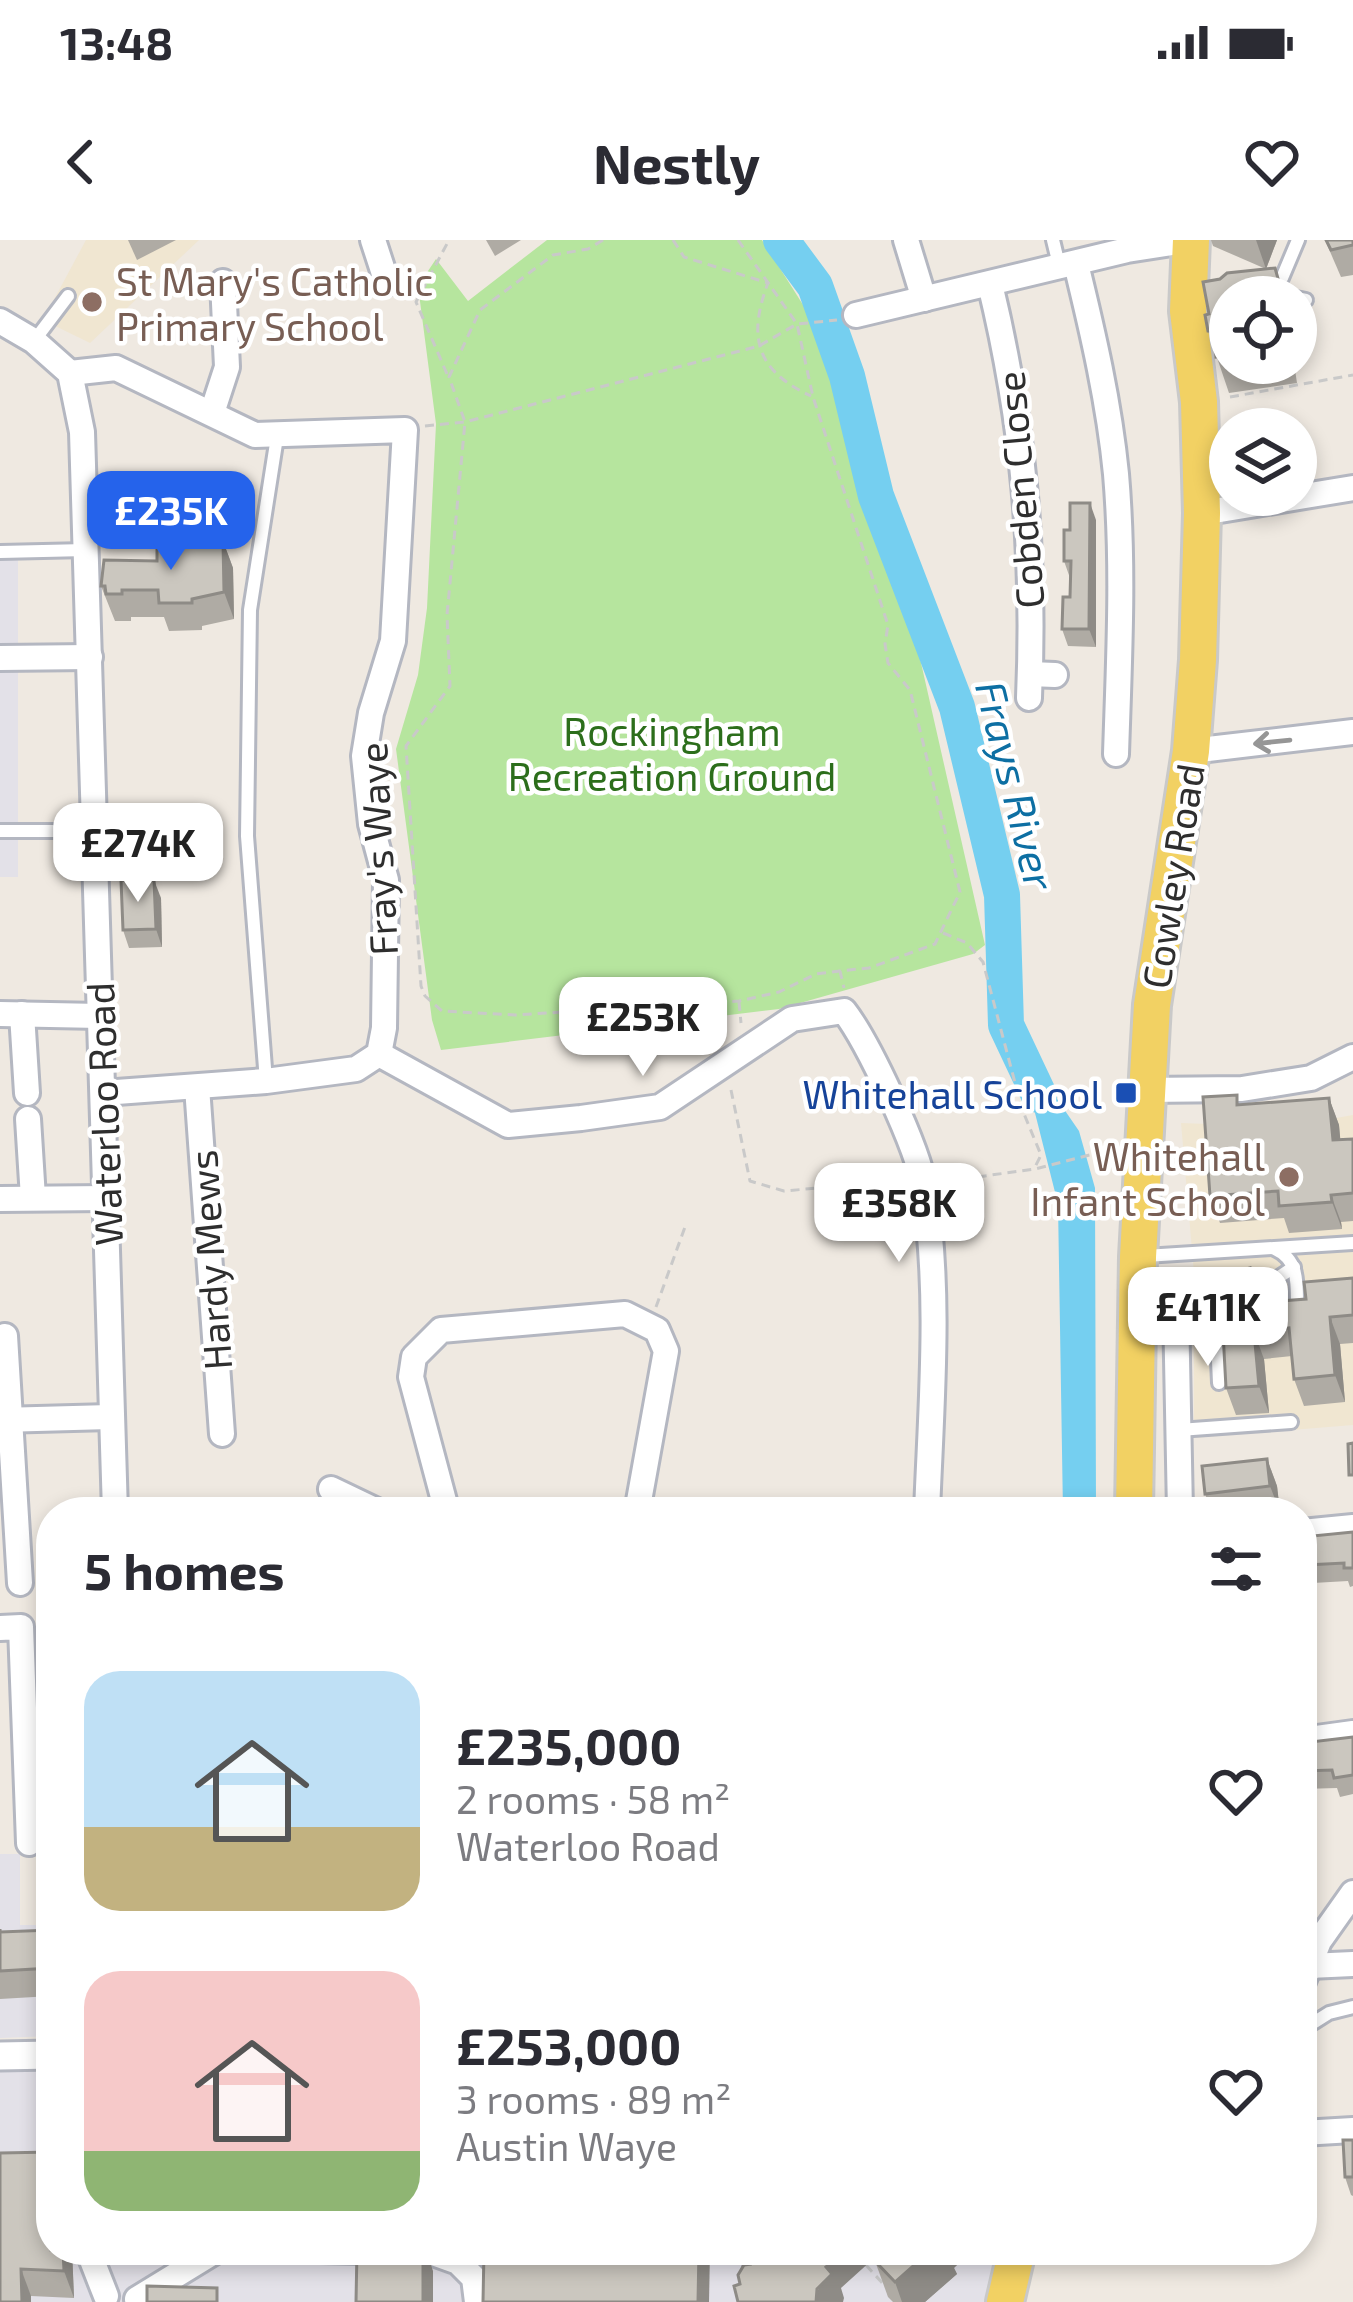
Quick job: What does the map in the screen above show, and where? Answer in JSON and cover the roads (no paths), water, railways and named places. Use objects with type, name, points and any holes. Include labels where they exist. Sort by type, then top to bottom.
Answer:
[{"type":"main road","name":"Cowley Road","points":[[1134,1497],[1145,1090],[1152,1005],[1192,751],[1202,513],[1196,261]]},
{"type":"main road","points":[[1006,2302],[1014,2265]]},
{"type":"street","points":[[373,240],[387,283]]},
{"type":"street","points":[[906,240],[924,299]]},
{"type":"street","points":[[850,316],[1067,265],[1104,248],[1196,261]]},
{"type":"street","points":[[1067,265],[1097,351],[1116,474],[1122,621],[1116,754]]},
{"type":"street","points":[[212,413],[227,367],[223,282]]},
{"type":"street","name":"Cobden Close","points":[[990,284],[1012,375],[1024,463],[1038,682]]},
{"type":"street","points":[[0,322],[34,341],[70,374],[116,368],[255,435],[277,436]]},
{"type":"street","name":"Waterloo Road","points":[[70,374],[82,432],[87,550],[114,1497]]},
{"type":"street","name":"Fray's Waye","points":[[277,436],[405,430],[393,641],[371,713],[364,756],[371,824],[386,880],[384,1028],[379,1054]]},
{"type":"street","points":[[1202,513],[1353,488]]},
{"type":"street","points":[[0,658],[90,657]]},
{"type":"street","points":[[1192,751],[1353,732]]},
{"type":"street","points":[[103,1093],[266,1082],[356,1069],[379,1054],[508,1124],[661,1107],[792,1019],[844,1011],[891,1098],[924,1184],[932,1310],[927,1497]]},
{"type":"street","points":[[27,1093],[11,1014],[100,1016]]},
{"type":"street","points":[[1145,1090],[1242,1089],[1288,1082],[1311,1078],[1353,1058]]},
{"type":"street","name":"Hardy Mews","points":[[197,1087],[222,1434]]},
{"type":"street","points":[[28,1120],[33,1198]]},
{"type":"street","points":[[0,1199],[107,1198]]},
{"type":"street","points":[[1137,1302],[1176,1308],[1180,1497]]},
{"type":"street","points":[[443,1497],[411,1376],[415,1357],[442,1330],[625,1314],[657,1330],[666,1351],[640,1497]]},
{"type":"street","points":[[5,1336],[5,1420],[20,1583]]},
{"type":"street","points":[[5,1420],[110,1417]]},
{"type":"street","points":[[331,1489],[348,1497]]},
{"type":"street","points":[[1317,1531],[1353,1527]]},
{"type":"street","points":[[0,1628],[21,1627],[36,1729]]},
{"type":"street","points":[[1317,1738],[1353,1733]]},
{"type":"street","points":[[29,1843],[36,1765]]},
{"type":"street","points":[[1317,1950],[1332,1918],[1353,1893]]},
{"type":"street","points":[[1317,1972],[1353,1964]]},
{"type":"street","points":[[0,2056],[36,2055]]},
{"type":"street","points":[[1317,2132],[1353,2131]]},
{"type":"street","points":[[93,2265],[104,2299],[121,2290],[138,2300],[194,2265]]},
{"type":"street","points":[[471,2265],[478,2302]]},
{"type":"lane","points":[[1053,240],[1067,265]]},
{"type":"lane","points":[[1283,276],[1298,240]]},
{"type":"lane","points":[[34,341],[68,296]]},
{"type":"lane","points":[[266,1082],[247,836],[250,633],[277,436]]},
{"type":"lane","points":[[0,551],[87,550]]},
{"type":"lane","points":[[0,831],[95,832]]},
{"type":"lane","points":[[1138,1257],[1353,1243]]},
{"type":"lane","points":[[1274,1248],[1290,1258],[1294,1267],[1297,1301]]},
{"type":"lane","points":[[1219,1383],[1216,1314],[1221,1294],[1274,1281],[1294,1267]]},
{"type":"lane","points":[[1179,1430],[1291,1422]]},
{"type":"lane","points":[[1317,2021],[1353,2006]]},
{"type":"lane","points":[[746,2302],[750,2265]]},
{"type":"water","points":[[1035,1050],[1057,1099],[1079,1131],[1095,1188],[1096,1497],[1063,1497],[1058,1204],[1035,1113],[1011,1055]]},
{"type":"waterway","name":"Frays River","points":[[781,240],[815,286],[847,376],[876,496],[957,707],[1002,895],[1006,1025],[1039,1095]]},
{"type":"place","name":"St Mary's Catholic Primary School","points":[[92,302]]},
{"type":"place","name":"Whitehall School","points":[[1126,1093]]},
{"type":"place","name":"Whitehall Infant School","points":[[1289,1177]]},
{"type":"park label","name":"Rockingham Recreation Ground","points":[[672,752]]}]
